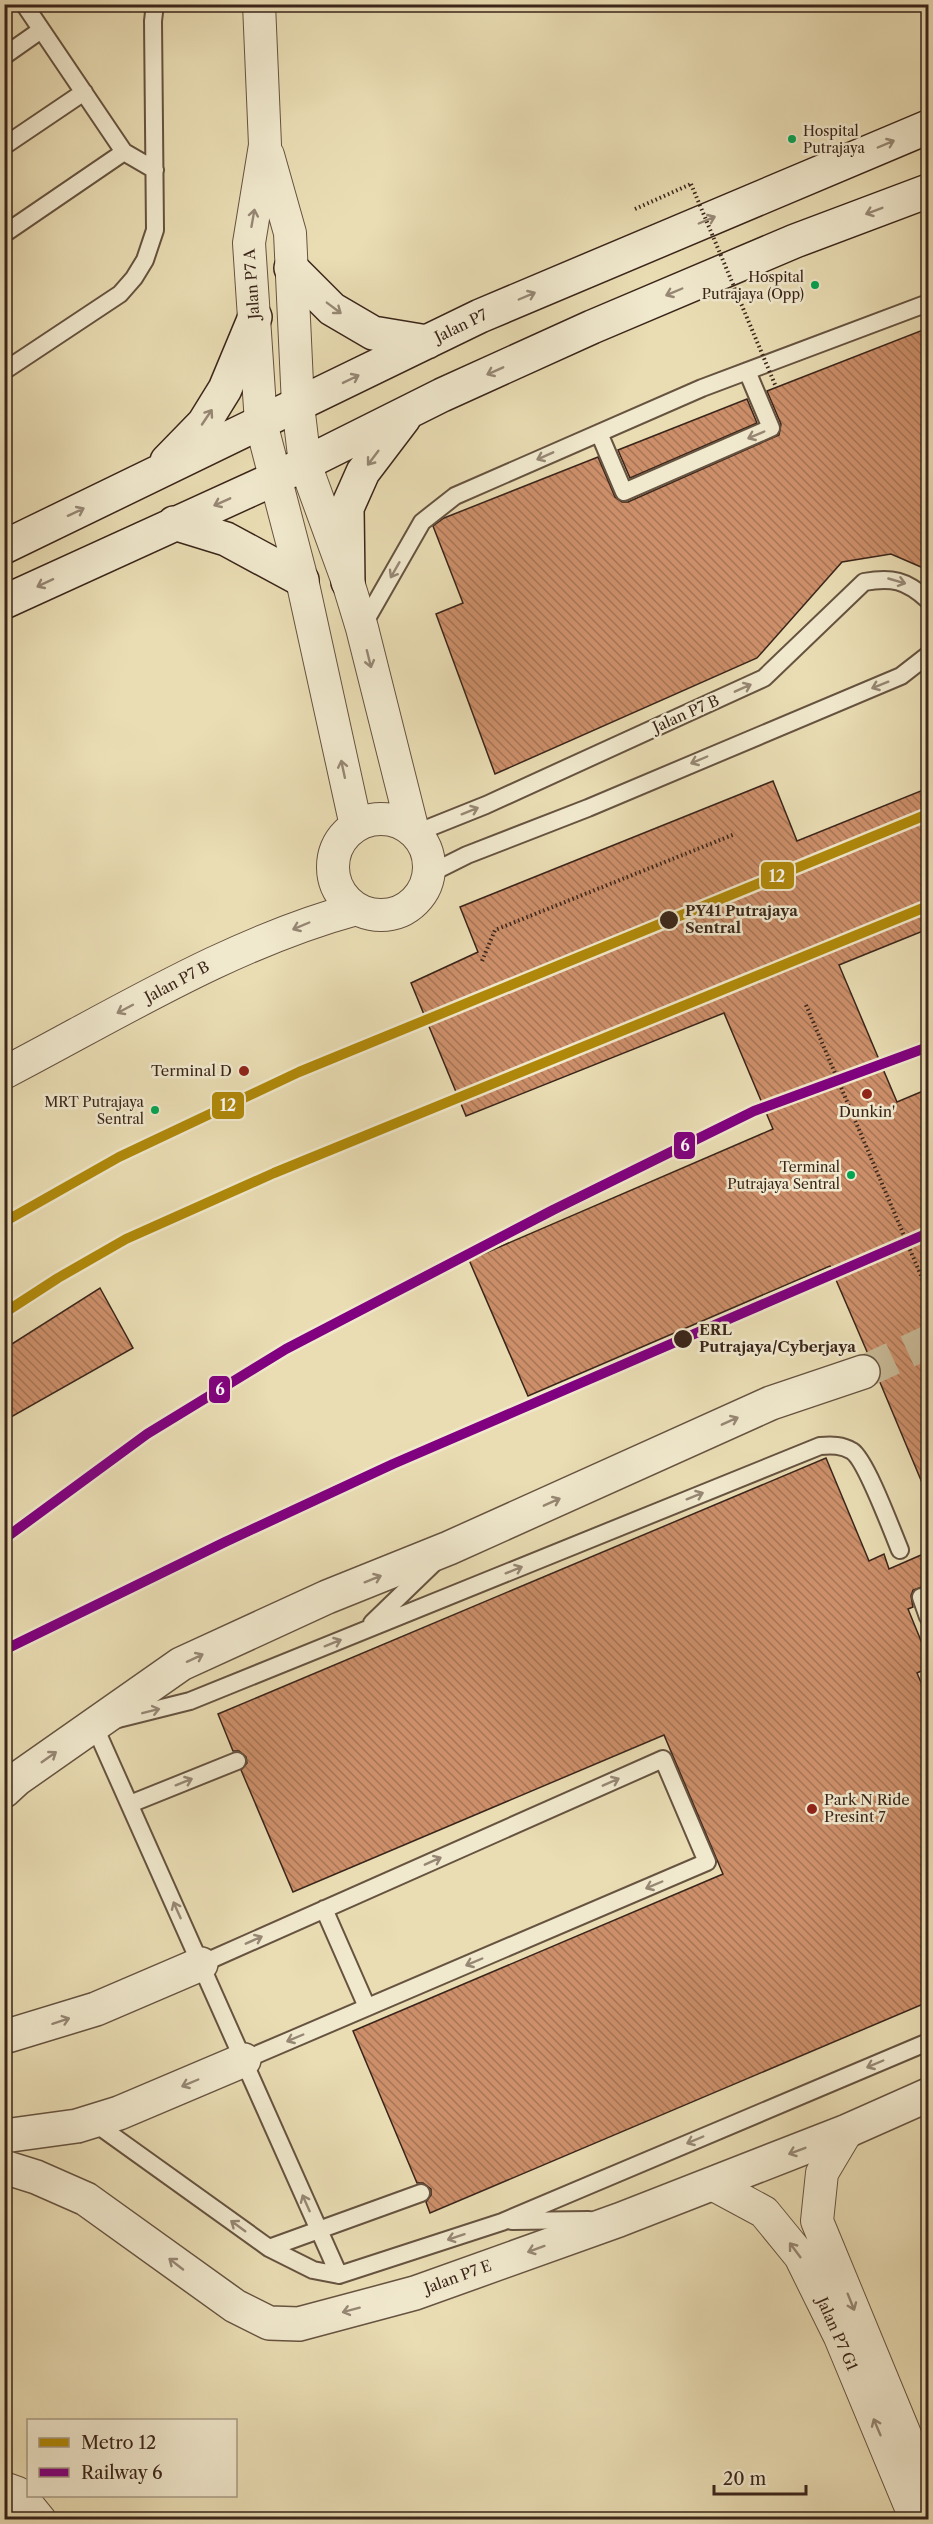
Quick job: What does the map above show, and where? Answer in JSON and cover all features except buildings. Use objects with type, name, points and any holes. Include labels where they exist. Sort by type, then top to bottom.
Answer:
[{"type":"main road","name":"Jalan P7","points":[[4,547],[480,316],[928,127]]},
{"type":"main road","points":[[4,602],[276,478],[408,412],[592,327],[795,241],[928,191]]},
{"type":"main road","points":[[291,268],[332,309],[373,333],[427,342]]},
{"type":"main road","points":[[154,476],[204,423],[225,389],[255,317]]},
{"type":"main road","points":[[348,582],[347,508],[363,472],[408,412]]},
{"type":"main road","points":[[174,523],[226,539],[302,580]]},
{"type":"main road","points":[[4,1791],[17,1779],[181,1664],[327,1597],[449,1548],[771,1403],[863,1372]]},
{"type":"main road","points":[[4,2037],[96,2009],[201,1964]]},
{"type":"main road","points":[[4,2136],[76,2126],[119,2114],[243,2060]]},
{"type":"main road","name":"Jalan P7 E","points":[[4,2167],[36,2177],[86,2199],[146,2241],[195,2280],[235,2306],[269,2323],[299,2324],[415,2293],[620,2220],[847,2131],[928,2095]]},
{"type":"street","name":"Jalan P7 A","points":[[259,4],[265,145],[249,243],[261,423],[276,478]]},
{"type":"street","name":"Jalan P7 A","points":[[265,145],[290,232],[298,405],[305,464]]},
{"type":"street","points":[[305,464],[348,582],[362,628],[414,832],[427,852],[429,874]]},
{"type":"street","points":[[276,478],[302,580],[356,826]]},
{"type":"street","points":[[356,909],[342,895],[334,877],[334,857],[342,839],[356,826],[379,819],[402,824],[414,832]]},
{"type":"street","name":"Jalan P7 B","points":[[4,1072],[224,957],[315,920],[356,909],[376,915],[397,913],[415,902],[427,885],[429,874]]},
{"type":"street","name":"Jalan P7 G1","points":[[847,2131],[822,2173],[817,2221],[928,2490]]},
{"type":"street","name":"Jalan P7 G1","points":[[712,2184],[765,2212],[800,2256],[840,2337],[916,2520]]},
{"type":"street","points":[[4,2488],[18,2493],[40,2520]]},
{"type":"lane","points":[[24,4],[124,152],[155,170]]},
{"type":"lane","points":[[4,371],[120,294],[146,260],[155,230],[153,21],[155,4]]},
{"type":"lane","points":[[4,56],[41,30]]},
{"type":"lane","points":[[4,146],[84,92]]},
{"type":"lane","points":[[4,234],[124,152]]},
{"type":"lane","points":[[362,628],[422,522],[455,496],[702,388],[928,303]]},
{"type":"lane","points":[[599,433],[624,492],[771,429],[747,371]]},
{"type":"lane","name":"Jalan P7 B","points":[[414,832],[486,805],[764,678],[864,582],[886,578],[913,586],[928,600]]},
{"type":"lane","points":[[429,874],[467,855],[588,808],[901,676],[928,658]]},
{"type":"lane","points":[[339,2275],[94,1725],[190,1701],[820,1446],[837,1445],[855,1452],[900,1550]]},
{"type":"lane","points":[[365,1630],[449,1548]]},
{"type":"lane","points":[[921,1597],[928,1617]]},
{"type":"lane","points":[[201,1964],[663,1759],[707,1862],[243,2060]]},
{"type":"lane","points":[[130,1804],[237,1761]]},
{"type":"lane","points":[[324,1909],[367,2007]]},
{"type":"lane","points":[[92,2121],[269,2248],[313,2270],[339,2275],[502,2222],[928,2042]]},
{"type":"lane","points":[[269,2248],[422,2193]]},
{"type":"lane","points":[[502,2222],[620,2220]]},
{"type":"path","points":[[635,209],[691,184],[776,387]]},
{"type":"path","points":[[482,961],[495,930],[735,834]]},
{"type":"path","points":[[806,1005],[928,1292]]},
{"type":"tunnel","points":[[863,1372],[928,1342]]},
{"type":"metro line","name":"12","points":[[4,1222],[119,1157],[299,1072],[928,814]]},
{"type":"metro line","name":"12","points":[[4,1313],[58,1278],[126,1239],[274,1173],[928,906]]},
{"type":"rail line","name":"6","points":[[4,1539],[147,1434],[286,1349],[553,1210],[754,1111],[928,1047]]},
{"type":"rail line","name":"6","points":[[4,1650],[225,1542],[393,1464],[928,1233]]},
{"type":"place","name":"Hospital Putrajaya","points":[[792,139]]},
{"type":"place","name":"Hospital Putrajaya (Opp)","points":[[815,285]]},
{"type":"place","name":"PY41 Putrajaya Sentral","points":[[669,920]]},
{"type":"place","name":"Terminal D","points":[[244,1071]]},
{"type":"place","name":"Dunkin'","points":[[867,1094]]},
{"type":"place","name":"MRT Putrajaya Sentral","points":[[155,1110]]},
{"type":"place","name":"Terminal Putrajaya Sentral","points":[[851,1175]]},
{"type":"place","name":"ERL Putrajaya/Cyberjaya","points":[[683,1339]]},
{"type":"place","name":"Park N Ride Presint 7","points":[[812,1809]]}]
